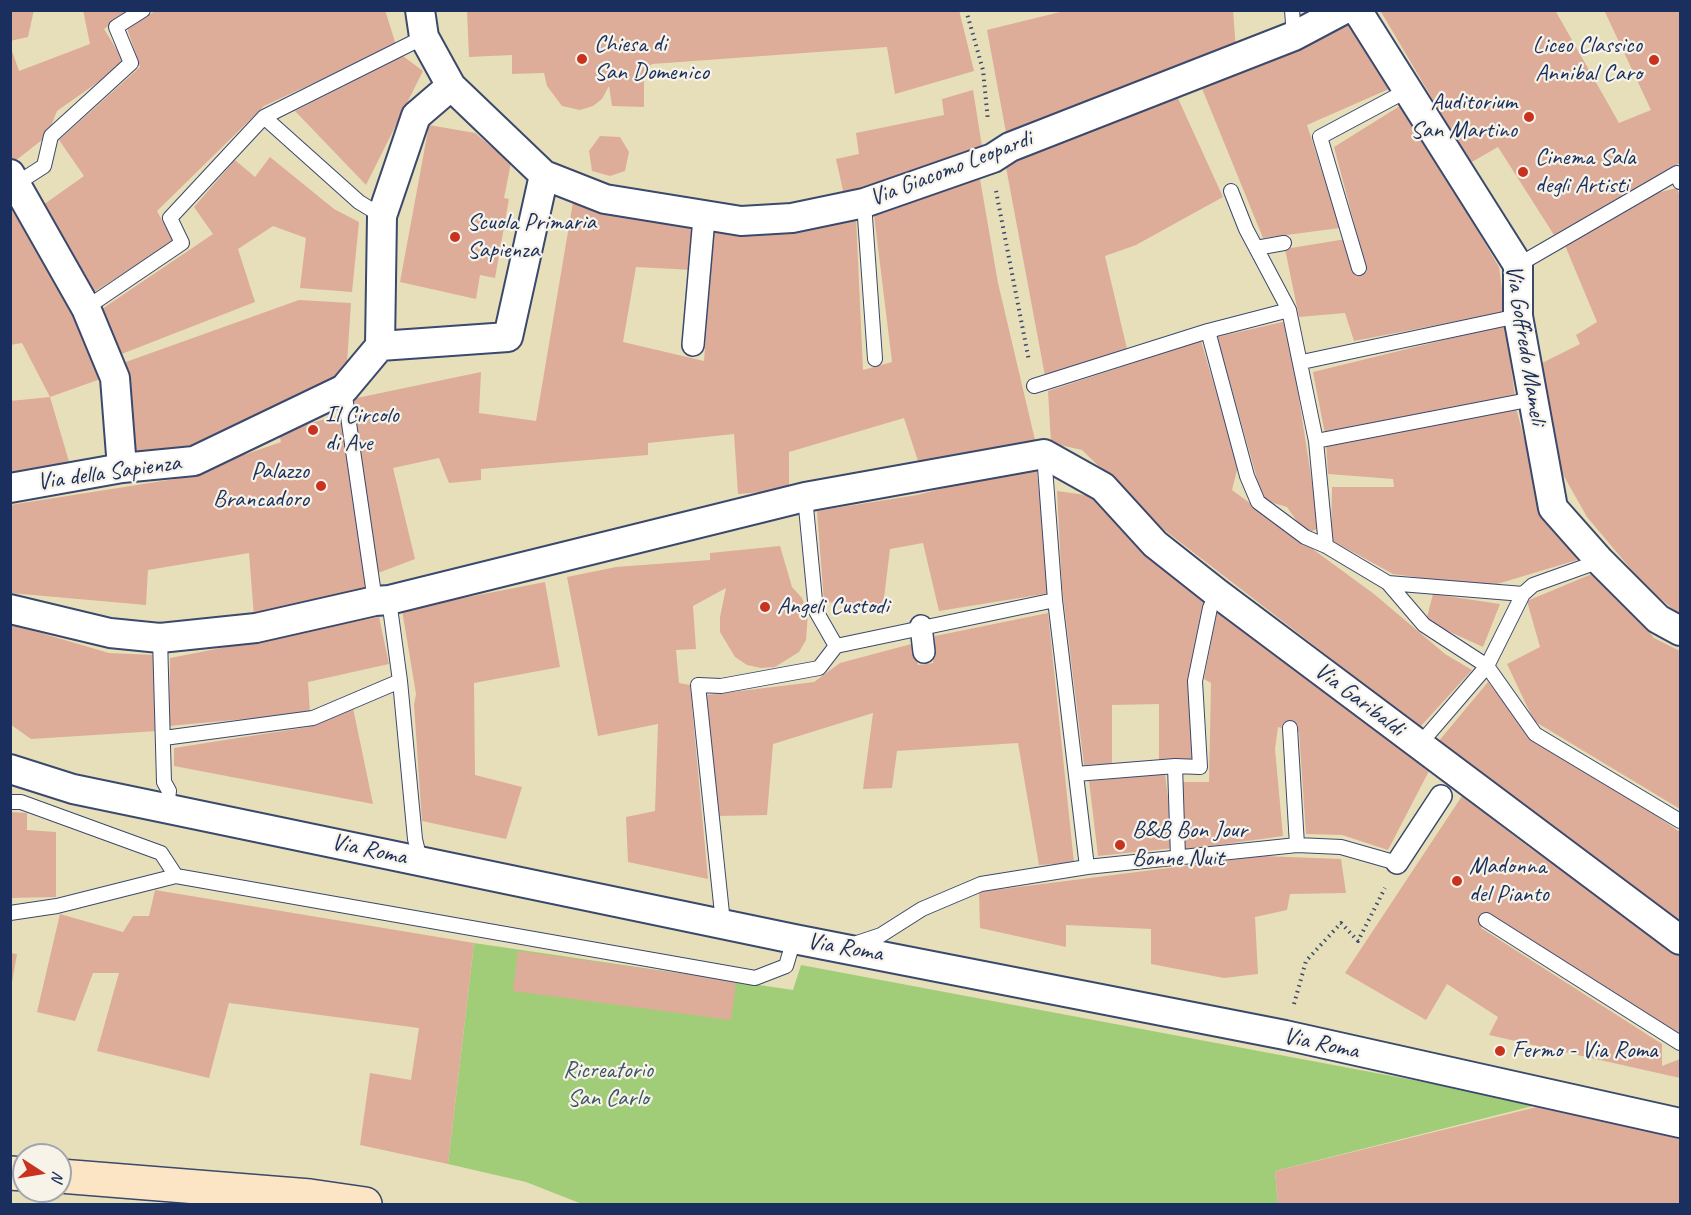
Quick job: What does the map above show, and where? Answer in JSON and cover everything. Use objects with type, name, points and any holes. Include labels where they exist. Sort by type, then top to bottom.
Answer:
[{"type":"main road","points":[[72,1177],[310,1196],[365,1204]]},
{"type":"street","name":"Via Giacomo Leopardi","points":[[544,175],[605,200],[704,218],[741,221],[792,218],[864,203],[993,158],[1010,147],[1293,23],[1342,10]]},
{"type":"street","name":"Via Goffredo Mameli","points":[[1357,10],[1406,91],[1518,265],[1518,316],[1553,508],[1600,561],[1658,619],[1680,631]]},
{"type":"street","points":[[422,24],[450,86],[544,175],[508,337],[380,346],[382,216],[416,116],[450,86]]},
{"type":"street","points":[[13,179],[86,308],[115,378],[122,468]]},
{"type":"street","points":[[693,345],[704,218]]},
{"type":"street","name":"Via della Sapienza","points":[[10,488],[122,468],[195,461],[344,389],[380,346]]},
{"type":"street","points":[[10,609],[110,633],[160,639],[256,628],[382,601],[805,497],[1044,454]]},
{"type":"street","name":"Via Garibaldi","points":[[1044,454],[1103,487],[1155,544],[1217,593],[1680,940]]},
{"type":"street","points":[[921,626],[924,652]]},
{"type":"street","name":"Via Roma","points":[[10,769],[73,789],[794,939],[845,947],[1285,1035],[1680,1123]]},
{"type":"street","points":[[1397,863],[1441,796]]},
{"type":"lane","points":[[13,179],[44,166],[51,136],[131,63],[116,27],[143,10]]},
{"type":"lane","points":[[86,308],[182,243],[170,218],[264,117],[422,24]]},
{"type":"lane","points":[[1359,268],[1320,137],[1406,91]]},
{"type":"lane","points":[[264,117],[359,202],[382,216]]},
{"type":"lane","points":[[1518,265],[1677,173],[1680,182]]},
{"type":"lane","points":[[1231,191],[1256,248],[1289,310],[1302,363],[1316,441],[1326,546]]},
{"type":"lane","points":[[864,203],[875,359]]},
{"type":"lane","points":[[1256,248],[1284,243]]},
{"type":"lane","points":[[1034,386],[1208,331],[1289,310]]},
{"type":"lane","points":[[1302,363],[1518,316]]},
{"type":"lane","points":[[1208,331],[1247,476],[1258,502],[1305,537],[1326,546],[1388,583],[1424,625],[1487,666],[1535,734],[1680,821]]},
{"type":"lane","points":[[344,389],[382,601],[400,681],[415,839],[420,860]]},
{"type":"lane","points":[[1316,441],[1533,399]]},
{"type":"lane","points":[[1044,454],[1056,600],[1087,867]]},
{"type":"lane","points":[[805,497],[816,611],[836,646]]},
{"type":"lane","points":[[1419,745],[1487,666],[1523,594],[1533,585],[1600,561]]},
{"type":"lane","points":[[1388,583],[1523,594]]},
{"type":"lane","points":[[1076,774],[1175,766],[1200,767],[1195,681],[1210,608],[1217,593]]},
{"type":"lane","points":[[723,923],[698,685],[721,686],[819,668],[836,646],[921,626],[1056,600]]},
{"type":"lane","points":[[160,639],[164,782],[169,791],[167,808]]},
{"type":"lane","points":[[164,738],[312,718],[400,681]]},
{"type":"lane","points":[[1290,728],[1297,845]]},
{"type":"lane","points":[[1175,766],[1178,857]]},
{"type":"lane","points":[[10,802],[21,802],[161,853],[176,876]]},
{"type":"lane","points":[[845,947],[881,935],[922,909],[981,884],[1087,867],[1297,845],[1341,847],[1397,863]]},
{"type":"lane","points":[[10,913],[57,906],[176,876],[755,978],[786,966],[794,939]]},
{"type":"lane","points":[[1486,920],[1680,1043]]},
{"type":"path","points":[[966,10],[983,70],[996,194],[1034,386]]},
{"type":"path","points":[[1285,1035],[1306,961],[1341,923],[1358,941],[1397,863]]},
{"type":"green space","name":"Ricreatorio San Carlo","points":[[474,943],[793,990],[801,965],[1541,1104],[1275,1171],[1278,1204],[582,1204],[526,1182],[448,1164]]},
{"type":"building","points":[[10,10],[34,10],[28,37],[10,41]]},
{"type":"building","points":[[83,10],[132,10],[104,29],[125,63],[57,111],[47,136],[10,165],[10,45],[19,71],[90,44]]},
{"type":"building","points":[[157,10],[385,10],[396,45],[264,106],[157,211],[173,241],[91,294],[43,205],[84,176],[59,140],[140,67],[127,28]]},
{"type":"building","points":[[467,10],[959,10],[974,71],[895,94],[887,47],[652,64],[644,71],[644,107],[612,106],[609,86],[602,99],[593,106],[580,110],[562,106],[547,86],[544,73],[512,74],[512,55],[469,57]]},
{"type":"building","points":[[1068,10],[1233,10],[1236,50],[1007,138],[987,30]]},
{"type":"building","name":"Auditorium San Martino","points":[[1380,10],[1555,10],[1619,123],[1651,110],[1604,10],[1680,10],[1680,163],[1554,235],[1498,147],[1470,163]]},
{"type":"building","points":[[1346,19],[1389,89],[1307,125],[1340,228],[1263,238],[1201,86]]},
{"type":"building","points":[[403,56],[423,71],[366,185],[295,111]]},
{"type":"building","points":[[973,90],[983,153],[844,195],[836,159],[859,154],[856,133],[944,115],[942,99]]},
{"type":"building","points":[[1176,94],[1223,197],[1136,245],[1105,256],[1127,349],[1045,376],[1005,162]]},
{"type":"building","points":[[1403,104],[1499,267],[1505,312],[1354,341],[1345,313],[1299,317],[1285,249],[1346,239],[1355,274],[1367,272],[1334,147]]},
{"type":"building","name":"Scuola Primaria Sapienza","points":[[429,125],[475,133],[511,163],[504,198],[509,199],[495,278],[480,275],[476,299],[400,282]]},
{"type":"building","points":[[600,136],[620,137],[629,152],[625,171],[610,176],[592,171],[589,151]]},
{"type":"building","points":[[270,157],[334,209],[359,222],[352,292],[300,288],[306,238],[273,226],[238,249],[255,302],[119,355],[102,309],[213,234],[194,207],[235,160],[255,177]]},
{"type":"building","points":[[980,179],[998,283],[1035,440],[920,467],[904,418],[789,452],[789,490],[738,494],[734,434],[648,443],[648,455],[481,469],[481,480],[449,483],[439,458],[393,468],[415,559],[378,573],[352,399],[481,372],[479,413],[536,421],[573,202],[696,223],[693,270],[636,267],[623,342],[704,361],[714,228],[856,216],[863,370],[892,362],[874,215]]},
{"type":"building","points":[[1677,188],[1680,197],[1680,615],[1645,586],[1587,517],[1561,471],[1540,364],[1580,344],[1576,335],[1597,322],[1564,243],[1644,196]]},
{"type":"building","points":[[10,194],[106,377],[50,397],[22,343],[10,345]]},
{"type":"building","points":[[299,300],[351,303],[346,378],[239,422],[238,430],[195,449],[133,454],[123,363]]},
{"type":"building","points":[[1287,321],[1319,528],[1306,534],[1287,507],[1263,500],[1217,337]]},
{"type":"building","points":[[1505,325],[1515,396],[1325,434],[1313,372]]},
{"type":"building","points":[[1201,341],[1238,466],[1232,490],[1374,594],[1445,654],[1472,670],[1420,727],[1163,529],[1082,450],[1051,443],[1048,391]]},
{"type":"building","points":[[50,397],[70,465],[10,476],[10,401]]},
{"type":"building","points":[[1516,408],[1540,498],[1577,560],[1487,587],[1393,574],[1331,540],[1332,487],[1394,487],[1393,479],[1328,474],[1326,443]]},
{"type":"building","points":[[343,414],[367,587],[254,617],[249,553],[148,570],[146,605],[10,593],[10,505],[175,479],[281,442],[279,432]]},
{"type":"building","points":[[1036,464],[1050,593],[939,611],[923,543],[890,549],[883,606],[824,602],[817,511],[917,495]]},
{"type":"building","points":[[1057,491],[1099,497],[1162,569],[1205,601],[1189,682],[1194,759],[1159,760],[1159,704],[1112,705],[1112,764],[1084,765],[1062,588]]},
{"type":"building","points":[[780,546],[792,587],[802,598],[808,613],[806,640],[799,652],[775,667],[761,668],[747,665],[735,657],[720,632],[720,617],[726,588],[693,606],[696,649],[676,650],[679,683],[690,685],[708,879],[628,862],[626,817],[655,811],[658,724],[598,736],[567,577],[616,567],[710,560],[710,553]]},
{"type":"building","points":[[1599,571],[1654,638],[1680,651],[1680,809],[1534,721],[1507,664],[1540,647],[1527,601]]},
{"type":"building","points":[[545,582],[560,667],[474,683],[475,775],[522,787],[506,839],[422,821],[414,705],[416,694],[402,610]]},
{"type":"building","points":[[1433,594],[1500,604],[1483,647],[1426,621]]},
{"type":"building","points":[[1217,611],[1429,771],[1388,850],[1342,835],[1306,834],[1299,732],[1278,727],[1275,749],[1283,836],[1182,850],[1180,782],[1209,782],[1211,683],[1204,679]]},
{"type":"building","points":[[1048,613],[1074,863],[1039,865],[1018,743],[897,751],[892,788],[863,789],[873,713],[773,744],[767,815],[718,816],[707,695],[814,682],[840,663],[915,643],[918,665],[933,663],[935,636]]},
{"type":"building","points":[[379,617],[389,664],[308,682],[310,713],[169,726],[170,658]]},
{"type":"building","points":[[10,624],[109,653],[156,655],[158,731],[31,739],[10,724]]},
{"type":"building","points":[[1488,682],[1532,739],[1625,794],[1680,832],[1680,929],[1438,742]]},
{"type":"building","points":[[353,708],[373,804],[174,766],[174,748],[308,727]]},
{"type":"building","points":[[1165,774],[1174,848],[1098,856],[1089,781]]},
{"type":"building","points":[[1462,796],[1530,848],[1680,947],[1680,1035],[1489,915],[1481,928],[1662,1044],[1662,1066],[1680,1059],[1680,1078],[1489,1035],[1498,1017],[1447,984],[1426,1020],[1345,973]]},
{"type":"building","points":[[10,812],[27,813],[27,830],[56,832],[56,897],[10,898]]},
{"type":"building","points":[[1263,856],[1341,859],[1346,893],[1290,894],[1287,910],[1255,917],[1258,974],[1224,978],[1151,964],[1151,929],[1066,925],[1066,947],[980,928],[979,892]]},
{"type":"building","points":[[155,890],[474,943],[448,1164],[360,1145],[370,1073],[411,1080],[419,1028],[229,1003],[209,1078],[97,1051],[119,973],[93,973],[75,1021],[37,1012],[60,914],[123,932],[133,916],[149,916]]},
{"type":"building","points":[[518,951],[736,981],[731,1020],[513,991]]},
{"type":"building","points":[[10,953],[17,954],[12,982],[10,982]]},
{"type":"building","points":[[1545,1105],[1680,1136],[1680,1204],[1278,1204],[1275,1171]]},
{"type":"place","name":"Chiesa di San Domenico","points":[[582,59]]},
{"type":"place","name":"Liceo Classico Annibal Caro","points":[[1654,60]]},
{"type":"place","name":"Auditorium San Martino","points":[[1529,117]]},
{"type":"place","name":"Cinema Sala degli Artisti","points":[[1523,172]]},
{"type":"place","name":"Scuola Primaria Sapienza","points":[[455,237]]},
{"type":"place","name":"Il Circolo di Ave","points":[[313,430]]},
{"type":"place","name":"Palazzo Brancadoro","points":[[321,486]]},
{"type":"place","name":"Angeli Custodi","points":[[765,607]]},
{"type":"place","name":"B&B Bon Jour Bonne Nuit","points":[[1120,845]]},
{"type":"place","name":"Madonna del Pianto","points":[[1457,881]]},
{"type":"place","name":"Fermo - Via Roma","points":[[1500,1051]]}]
